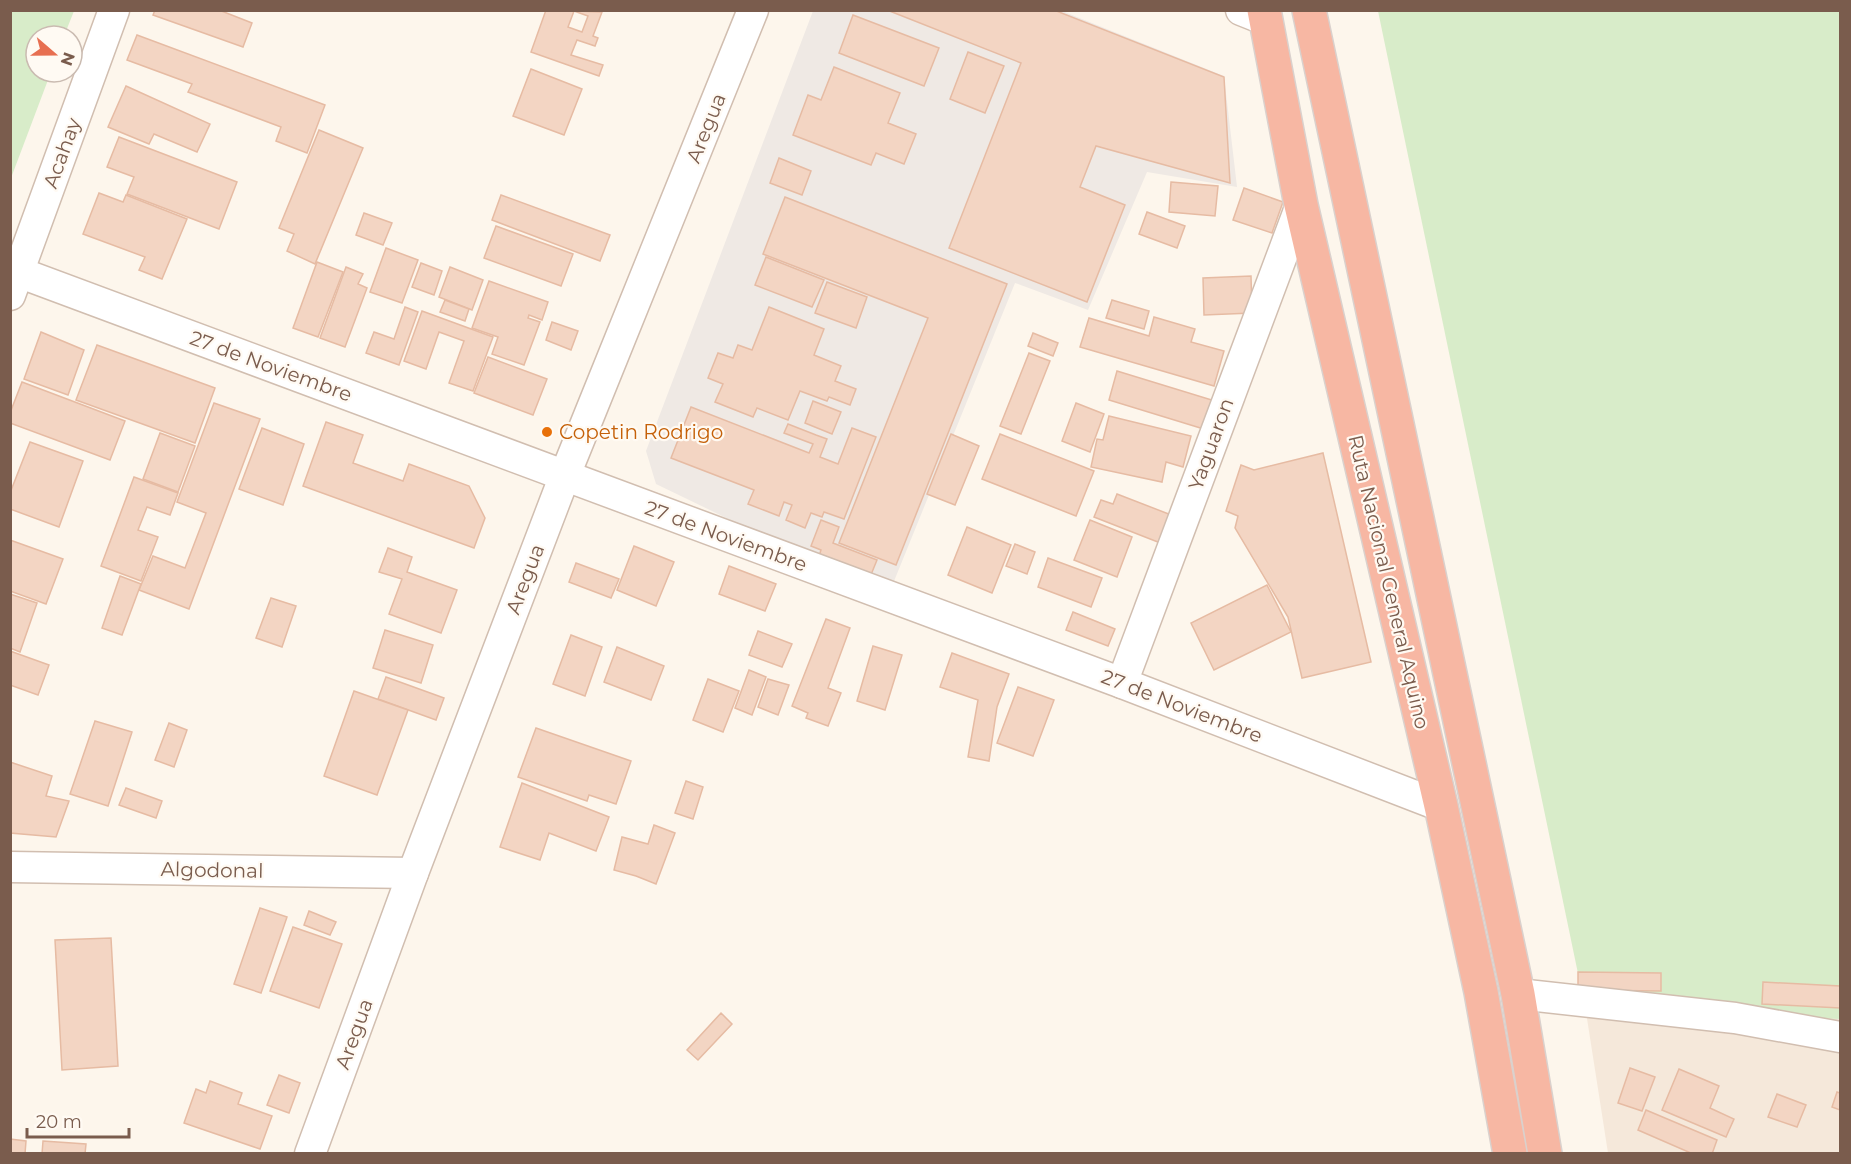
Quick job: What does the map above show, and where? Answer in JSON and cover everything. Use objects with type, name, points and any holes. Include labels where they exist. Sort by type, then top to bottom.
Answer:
[{"type":"highway","name":"Ruta Nacional General Aquino","points":[[1309,10],[1518,994],[1545,1154]]},
{"type":"highway","name":"Ruta Nacional General Aquino","points":[[1257,14],[1441,806],[1481,992],[1510,1154]]},
{"type":"street","name":"Acahay","points":[[13,279],[114,10]]},
{"type":"street","name":"Aregua","points":[[310,1154],[412,873],[565,475],[753,10]]},
{"type":"street","name":"Yaguaron","points":[[1122,683],[1301,205]]},
{"type":"street","name":"27 de Noviembre","points":[[13,279],[565,475],[1122,683],[1441,806]]},
{"type":"street","name":"Algodonal","points":[[10,867],[412,873]]},
{"type":"street","points":[[1518,994],[1736,1017],[1840,1037]]},
{"type":"shaded area","points":[[813,11],[1062,11],[1224,76],[1237,187],[1147,172],[1088,310],[1015,283],[888,596],[656,484],[646,451]]},
{"type":"shaded area","points":[[1586,1012],[1840,1019],[1840,1153],[1608,1153]]},
{"type":"green space","points":[[11,10],[74,11],[69,24],[24,24],[24,84],[46,84],[11,178]]},
{"type":"green space","points":[[1378,11],[1840,11],[1840,1019],[1586,1012]]},
{"type":"building","points":[[155,10],[219,10],[252,23],[243,47],[153,15]]},
{"type":"building","points":[[546,10],[602,12],[593,36],[598,38],[595,46],[577,40],[571,55],[603,65],[599,76],[531,52]],"holes":[[[574,11],[588,16],[582,32],[568,27]]]},
{"type":"building","points":[[887,10],[1054,10],[1224,77],[1230,183],[1096,146],[1080,187],[1125,205],[1087,302],[949,248],[1021,63]]},
{"type":"building","points":[[853,15],[939,48],[924,86],[839,53]]},
{"type":"building","points":[[137,35],[325,105],[307,153],[276,141],[281,127],[188,92],[192,84],[127,60]]},
{"type":"building","points":[[968,52],[1004,66],[985,113],[950,99]]},
{"type":"building","points":[[834,67],[900,93],[888,123],[916,134],[904,164],[876,153],[871,165],[793,135],[808,95],[821,100]]},
{"type":"building","points":[[531,69],[582,89],[564,135],[513,116]]},
{"type":"building","points":[[126,86],[210,124],[197,152],[154,134],[149,144],[108,127]]},
{"type":"building","points":[[319,130],[363,148],[315,264],[287,251],[294,234],[279,228]]},
{"type":"building","points":[[119,137],[237,182],[219,229],[127,194],[134,177],[107,167]]},
{"type":"building","points":[[779,158],[811,171],[802,195],[770,183]]},
{"type":"building","points":[[1171,182],[1218,186],[1215,216],[1169,212]]},
{"type":"building","points":[[1244,188],[1283,202],[1272,233],[1233,220]]},
{"type":"building","points":[[99,193],[123,202],[126,195],[187,219],[162,279],[139,270],[145,257],[83,234]]},
{"type":"building","points":[[501,195],[610,235],[600,261],[492,220]]},
{"type":"building","points":[[785,197],[1007,284],[896,565],[839,543],[928,318],[763,254]]},
{"type":"building","points":[[1147,212],[1185,226],[1177,248],[1139,234]]},
{"type":"building","points":[[364,213],[392,223],[383,245],[356,235]]},
{"type":"building","points":[[496,226],[573,254],[561,286],[484,258]]},
{"type":"building","points":[[386,248],[418,260],[402,303],[370,292]]},
{"type":"building","points":[[766,257],[824,280],[812,307],[755,285]]},
{"type":"building","points":[[317,262],[343,272],[318,337],[293,328]]},
{"type":"building","points":[[421,263],[442,271],[434,295],[412,287]]},
{"type":"building","points":[[346,267],[363,274],[358,284],[367,288],[345,347],[320,338]]},
{"type":"building","points":[[450,267],[483,280],[472,310],[439,297]]},
{"type":"building","points":[[1251,276],[1252,313],[1204,315],[1203,278]]},
{"type":"building","points":[[489,281],[548,302],[542,320],[529,315],[528,318],[540,322],[524,365],[492,354],[498,337],[472,328]]},
{"type":"building","points":[[827,282],[867,297],[856,328],[815,313]]},
{"type":"building","points":[[445,300],[469,309],[465,321],[440,312]]},
{"type":"building","points":[[1112,300],[1149,311],[1144,329],[1106,318]]},
{"type":"building","points":[[405,307],[418,312],[399,365],[366,353],[374,332],[394,339]]},
{"type":"building","points":[[769,307],[824,329],[814,355],[841,366],[835,381],[856,389],[850,405],[829,397],[827,401],[800,391],[788,420],[757,408],[753,417],[715,402],[723,384],[708,378],[718,353],[733,358],[738,345],[752,350]]},
{"type":"building","points":[[422,311],[493,337],[473,391],[449,383],[464,341],[439,332],[426,369],[404,361]]},
{"type":"building","points":[[1154,317],[1195,329],[1191,342],[1224,351],[1214,386],[1080,347],[1089,318],[1149,336]]},
{"type":"building","points":[[552,322],[578,331],[571,350],[546,340]]},
{"type":"building","points":[[41,332],[84,350],[68,395],[24,379]]},
{"type":"building","points":[[1033,333],[1058,343],[1053,356],[1028,346]]},
{"type":"building","points":[[97,345],[215,388],[195,443],[76,400]]},
{"type":"building","points":[[1029,353],[1050,361],[1021,434],[1000,426]]},
{"type":"building","points":[[488,357],[547,379],[533,415],[474,393]]},
{"type":"building","points":[[1117,371],[1215,401],[1207,430],[1109,400]]},
{"type":"building","points":[[22,382],[125,421],[110,460],[10,423],[10,413]]},
{"type":"building","points":[[813,401],[841,412],[832,434],[805,423]]},
{"type":"building","points":[[214,403],[260,419],[189,609],[139,590],[153,556],[185,568],[206,513],[177,502]]},
{"type":"building","points":[[1076,403],[1104,414],[1090,452],[1062,441]]},
{"type":"building","points":[[691,407],[809,453],[813,444],[784,433],[788,424],[827,439],[820,457],[838,464],[852,428],[876,437],[844,519],[824,512],[822,517],[811,513],[805,528],[786,520],[792,505],[784,502],[779,516],[748,504],[754,490],[671,458]]},
{"type":"building","points":[[1109,416],[1191,436],[1183,467],[1166,462],[1162,482],[1091,467],[1097,439],[1103,440]]},
{"type":"building","points":[[326,422],[363,435],[353,463],[403,481],[409,464],[469,486],[485,518],[474,548],[303,486]]},
{"type":"building","points":[[262,428],[304,444],[283,505],[239,489]]},
{"type":"building","points":[[160,433],[195,446],[178,492],[143,479]]},
{"type":"building","points":[[951,434],[979,446],[955,505],[927,494]]},
{"type":"building","points":[[1000,434],[1094,471],[1076,516],[982,479]]},
{"type":"building","points":[[30,442],[83,461],[59,527],[10,509],[10,493]]},
{"type":"building","points":[[1323,453],[1371,662],[1302,678],[1288,617],[1235,528],[1238,516],[1226,511],[1241,465],[1254,470]]},
{"type":"building","points":[[134,477],[178,493],[170,515],[147,507],[138,530],[158,537],[141,581],[101,566]]},
{"type":"building","points":[[1117,494],[1179,518],[1168,546],[1094,517],[1101,500],[1113,504]]},
{"type":"building","points":[[821,520],[839,527],[833,543],[877,560],[868,582],[817,562],[821,550],[811,546]]},
{"type":"building","points":[[1090,520],[1132,537],[1117,577],[1074,560]]},
{"type":"building","points":[[967,527],[1011,545],[992,593],[948,575]]},
{"type":"building","points":[[10,540],[63,559],[46,604],[10,591]]},
{"type":"building","points":[[1015,544],[1035,552],[1027,574],[1006,566]]},
{"type":"building","points":[[634,546],[674,562],[656,606],[617,590]]},
{"type":"building","points":[[388,548],[412,557],[407,572],[457,590],[441,633],[389,614],[402,579],[379,572]]},
{"type":"building","points":[[1048,558],[1102,578],[1091,607],[1038,587]]},
{"type":"building","points":[[576,563],[619,579],[611,598],[569,582]]},
{"type":"building","points":[[729,566],[776,584],[765,611],[719,594]]},
{"type":"building","points":[[120,576],[141,584],[122,635],[102,628]]},
{"type":"building","points":[[1267,585],[1291,632],[1214,670],[1191,623]]},
{"type":"building","points":[[10,594],[37,603],[20,652],[10,648]]},
{"type":"building","points":[[271,598],[296,606],[282,647],[256,638]]},
{"type":"building","points":[[1073,612],[1115,629],[1108,646],[1066,630]]},
{"type":"building","points":[[826,619],[850,628],[828,688],[841,693],[828,726],[806,718],[808,713],[792,706]]},
{"type":"building","points":[[385,630],[433,645],[421,683],[373,668]]},
{"type":"building","points":[[758,631],[792,644],[782,667],[749,655]]},
{"type":"building","points":[[571,635],[602,647],[585,696],[553,684]]},
{"type":"building","points":[[873,646],[902,655],[885,710],[857,701]]},
{"type":"building","points":[[617,647],[664,666],[651,700],[604,682]]},
{"type":"building","points":[[10,651],[49,665],[38,695],[10,685]]},
{"type":"building","points":[[952,653],[1009,674],[997,707],[989,761],[968,757],[978,700],[940,687]]},
{"type":"building","points":[[749,670],[766,677],[752,715],[735,708]]},
{"type":"building","points":[[386,677],[444,698],[436,720],[378,699]]},
{"type":"building","points":[[708,679],[739,691],[723,732],[693,720]]},
{"type":"building","points":[[768,679],[789,685],[778,715],[758,707]]},
{"type":"building","points":[[1018,687],[1054,700],[1033,756],[997,743]]},
{"type":"building","points":[[354,691],[408,710],[377,795],[324,776]]},
{"type":"building","points":[[95,721],[132,732],[108,806],[70,794]]},
{"type":"building","points":[[169,723],[187,730],[174,767],[155,760]]},
{"type":"building","points":[[536,728],[631,761],[616,804],[589,795],[587,801],[518,777]]},
{"type":"building","points":[[10,762],[52,776],[46,796],[69,801],[56,837],[10,833]]},
{"type":"building","points":[[686,781],[703,787],[693,819],[675,813]]},
{"type":"building","points":[[522,783],[609,817],[596,851],[549,833],[540,860],[500,847]]},
{"type":"building","points":[[126,788],[162,801],[156,818],[119,805]]},
{"type":"building","points":[[654,825],[675,833],[656,884],[614,870],[622,837],[648,844]]},
{"type":"building","points":[[260,908],[287,917],[261,993],[234,984]]},
{"type":"building","points":[[309,911],[336,922],[330,935],[304,925]]},
{"type":"building","points":[[293,927],[342,944],[319,1008],[270,991]]},
{"type":"building","points":[[111,938],[118,1066],[62,1070],[55,940]]},
{"type":"building","points":[[1578,972],[1661,973],[1661,991],[1578,990]]},
{"type":"building","points":[[1763,982],[1840,986],[1840,1008],[1762,1004]]},
{"type":"building","points":[[721,1013],[732,1024],[698,1060],[687,1050]]},
{"type":"building","points":[[1630,1068],[1655,1077],[1642,1111],[1618,1103]]},
{"type":"building","points":[[1679,1069],[1719,1086],[1710,1108],[1734,1119],[1726,1137],[1662,1110]]},
{"type":"building","points":[[279,1075],[300,1083],[289,1113],[267,1105]]},
{"type":"building","points":[[210,1081],[242,1093],[238,1104],[272,1116],[260,1149],[184,1123],[196,1089],[206,1093]]},
{"type":"building","points":[[1837,1092],[1840,1093],[1840,1110],[1832,1107]]},
{"type":"building","points":[[1777,1094],[1806,1105],[1797,1127],[1768,1117]]},
{"type":"building","points":[[1646,1110],[1717,1140],[1712,1154],[1693,1154],[1638,1130]]},
{"type":"building","points":[[10,1139],[26,1141],[25,1154],[10,1154]]},
{"type":"building","points":[[43,1141],[86,1144],[85,1154],[42,1154]]},
{"type":"place","name":"Copetin Rodrigo","points":[[547,432]]}]
